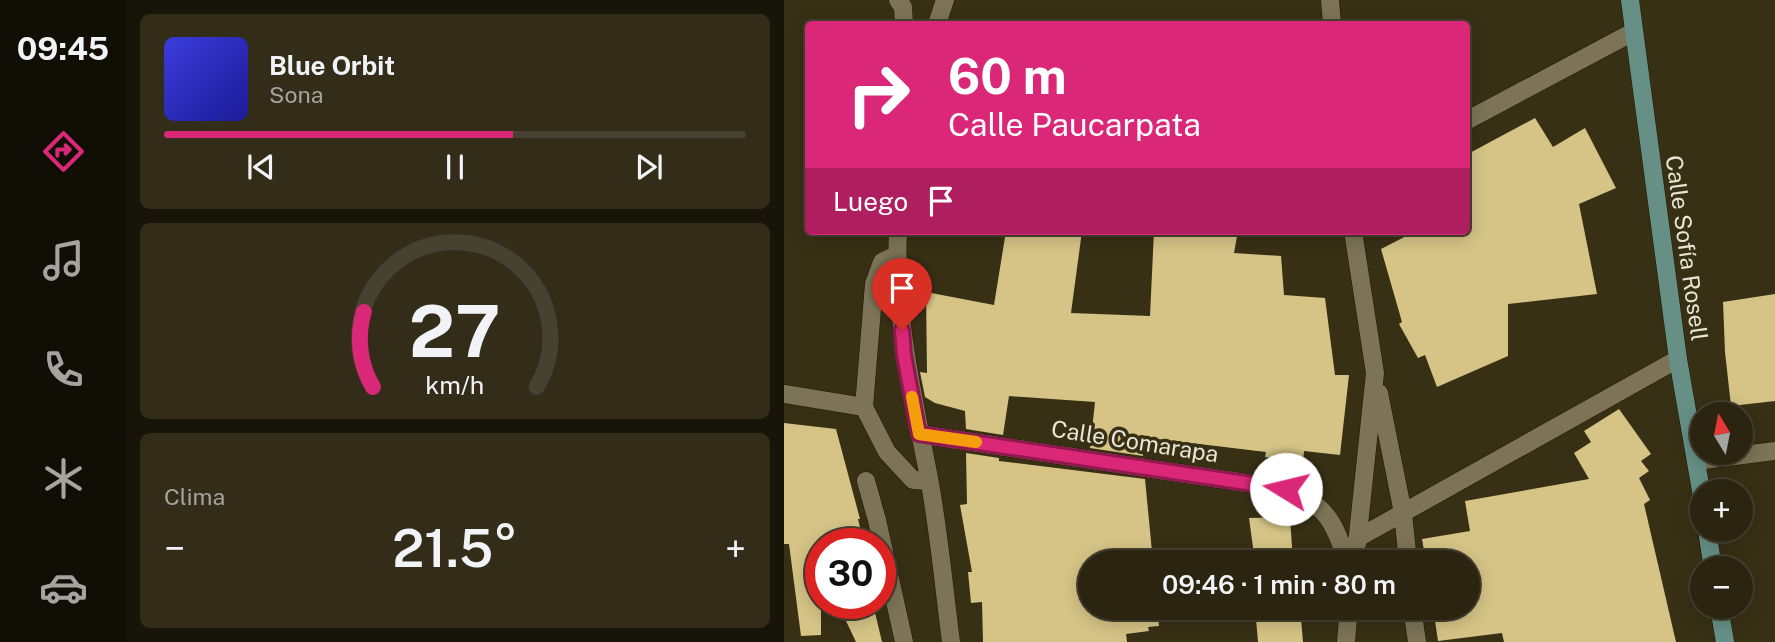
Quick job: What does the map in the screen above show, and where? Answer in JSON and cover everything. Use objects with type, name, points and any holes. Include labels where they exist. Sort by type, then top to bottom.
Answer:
[{"type":"street","points":[[898,0],[904,7],[904,21]]},
{"type":"street","points":[[938,21],[945,0]]},
{"type":"street","points":[[1330,0],[1332,21]]},
{"type":"street","name":"Calle Sofía Rosell","points":[[1630,0],[1678,359],[1690,427]]},
{"type":"street","points":[[1470,119],[1633,33]]},
{"type":"street","points":[[898,235],[904,355],[929,481],[951,642]]},
{"type":"street","points":[[1354,235],[1375,373],[1403,513],[1407,550]]},
{"type":"street","points":[[897,254],[882,262],[874,284],[864,407],[887,452],[913,480],[929,481]]},
{"type":"street","points":[[1358,538],[1678,359]]},
{"type":"street","points":[[1356,550],[1375,373]]},
{"type":"street","points":[[784,394],[864,407]]},
{"type":"street","name":"Calle Comarapa","points":[[919,434],[1286,489],[1305,496],[1329,516],[1342,550]]},
{"type":"street","points":[[1754,454],[1775,451]]},
{"type":"street","points":[[866,481],[904,642]]},
{"type":"street","points":[[1721,619],[1725,642]]},
{"type":"street","points":[[1346,642],[1348,620]]},
{"type":"street","points":[[1414,620],[1417,642]]},
{"type":"building","points":[[1535,118],[1553,147],[1585,128],[1616,188],[1579,204],[1597,294],[1508,304],[1508,356],[1437,387],[1425,355],[1418,358],[1399,324],[1402,322],[1381,249],[1408,235],[1470,235],[1470,153]]},
{"type":"building","points":[[1005,235],[1081,235],[1071,313],[1150,316],[1154,235],[1237,235],[1234,253],[1281,256],[1284,295],[1325,298],[1335,375],[1349,375],[1340,455],[1304,451],[1303,463],[1265,457],[1266,452],[1141,437],[1143,456],[1090,448],[1095,402],[1009,396],[1003,435],[966,429],[965,411],[935,403],[925,397],[920,372],[927,373],[926,292],[994,305]]},
{"type":"building","points":[[1775,294],[1775,401],[1731,402],[1723,302]]},
{"type":"building","points":[[1619,409],[1651,454],[1641,461],[1649,471],[1639,478],[1650,500],[1644,504],[1676,642],[1504,642],[1502,633],[1438,641],[1435,620],[1480,620],[1480,550],[1424,550],[1422,539],[1470,531],[1465,501],[1589,479],[1574,453],[1591,442],[1584,431]]},
{"type":"building","points":[[784,423],[836,429],[860,528],[805,528],[805,619],[821,619],[821,635],[801,636],[789,544],[784,544]]},
{"type":"building","points":[[966,453],[999,458],[999,461],[1145,479],[1152,550],[1078,550],[1078,620],[1158,620],[1159,626],[1148,627],[1149,631],[1126,634],[1127,642],[983,642],[982,602],[971,603],[968,572],[972,572],[960,505],[967,504]]},
{"type":"building","points":[[1290,517],[1292,550],[1253,550],[1249,518]]},
{"type":"building","points":[[845,619],[877,619],[882,642],[856,642]]},
{"type":"building","points":[[1256,620],[1301,620],[1303,642],[1258,642]]},
{"type":"slow traffic","points":[[912,397],[919,434],[976,442]]},
{"type":"route","points":[[902,330],[919,434],[1286,489]]}]
